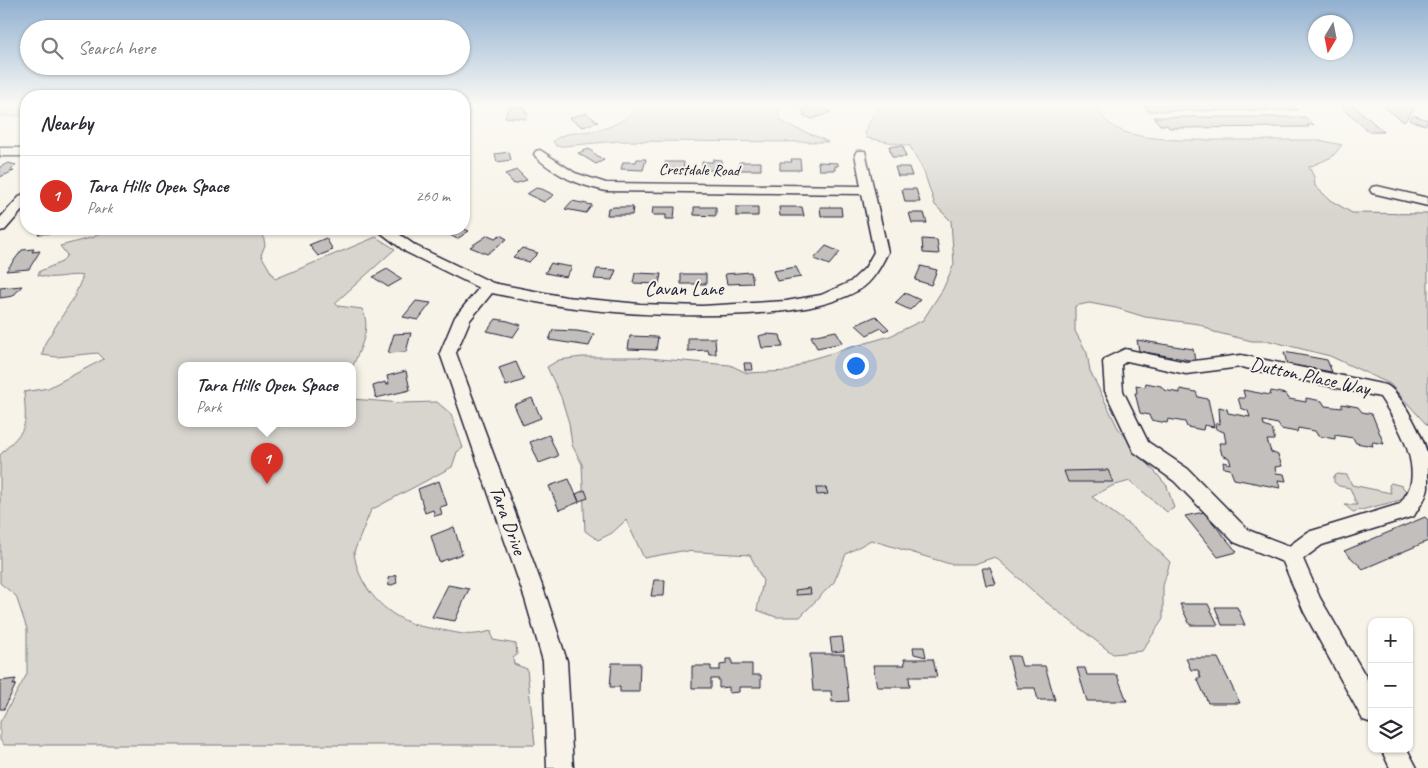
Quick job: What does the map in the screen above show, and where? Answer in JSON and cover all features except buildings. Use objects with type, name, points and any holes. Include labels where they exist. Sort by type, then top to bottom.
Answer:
[{"type":"street","points":[[0,152],[20,152]]},
{"type":"street","name":"Crestdale Road","points":[[540,154],[557,171],[580,182],[606,187],[868,190]]},
{"type":"street","name":"Cavan Lane","points":[[391,235],[411,249],[489,287],[566,302],[640,309],[702,311],[786,306],[824,300],[855,286],[871,271],[881,252],[861,154]]},
{"type":"street","points":[[1377,190],[1428,202]]},
{"type":"street","points":[[0,227],[20,205]]},
{"type":"street","name":"Tara Drive","points":[[489,287],[469,307],[454,330],[448,353],[536,600],[555,661],[560,768]]},
{"type":"street","name":"Dutton Place Way","points":[[1125,355],[1186,368],[1241,361],[1386,392],[1412,438],[1420,468],[1421,483],[1407,510],[1315,538],[1291,556],[1242,536],[1181,475],[1141,447],[1114,391],[1112,362],[1125,355]]},
{"type":"street","points":[[1291,556],[1312,605],[1370,708]]},
{"type":"street","points":[[1395,753],[1404,768]]},
{"type":"shaded area","points":[[553,141],[826,141],[828,142],[617,141],[556,146]]},
{"type":"shaded area","points":[[882,141],[1323,141],[1342,145],[1332,157],[1309,167],[1314,177],[1315,186],[1330,200],[1352,213],[1428,214],[1428,426],[1390,384],[1330,356],[1270,341],[1252,341],[1214,332],[1199,324],[1145,317],[1116,308],[1089,303],[1075,306],[1075,331],[1087,353],[1090,371],[1118,428],[1167,486],[1174,508],[1167,512],[1130,481],[1112,486],[1092,497],[1139,532],[1170,562],[1163,586],[1163,619],[1142,651],[1113,654],[1042,599],[995,557],[974,564],[950,564],[871,540],[846,554],[834,582],[800,617],[776,617],[757,610],[763,581],[750,555],[682,551],[644,558],[626,520],[612,533],[598,540],[585,531],[582,464],[572,445],[569,423],[561,397],[547,367],[559,360],[582,357],[636,357],[730,365],[747,373],[789,371],[808,360],[890,336],[923,320],[943,289],[954,264],[951,221],[935,205],[924,172],[910,146]]},
{"type":"shaded area","points":[[97,235],[263,235],[265,245],[261,255],[275,279],[376,237],[395,249],[335,303],[338,306],[362,309],[365,316],[364,338],[355,362],[178,362],[178,427],[356,427],[356,399],[402,403],[437,402],[451,414],[463,448],[457,452],[452,467],[371,510],[354,552],[356,563],[365,585],[379,603],[398,617],[416,625],[466,634],[491,631],[493,640],[516,644],[517,655],[513,658],[514,664],[527,669],[535,745],[4,745],[0,740],[0,722],[27,674],[27,629],[16,596],[0,583],[0,455],[16,439],[23,428],[25,422],[24,392],[48,388],[104,359],[98,353],[57,357],[42,355],[45,343],[74,297],[83,276],[44,277],[38,275],[40,271],[62,262],[67,255],[60,246]]},
{"type":"shaded area","points":[[1338,474],[1347,475],[1352,485],[1391,493],[1389,485],[1391,483],[1402,486],[1408,494],[1401,500],[1353,512],[1345,505],[1357,505],[1350,488],[1339,486],[1334,482],[1334,476]]},
{"type":"place","name":"Tara Hills Open Space","points":[[267,484]]}]
